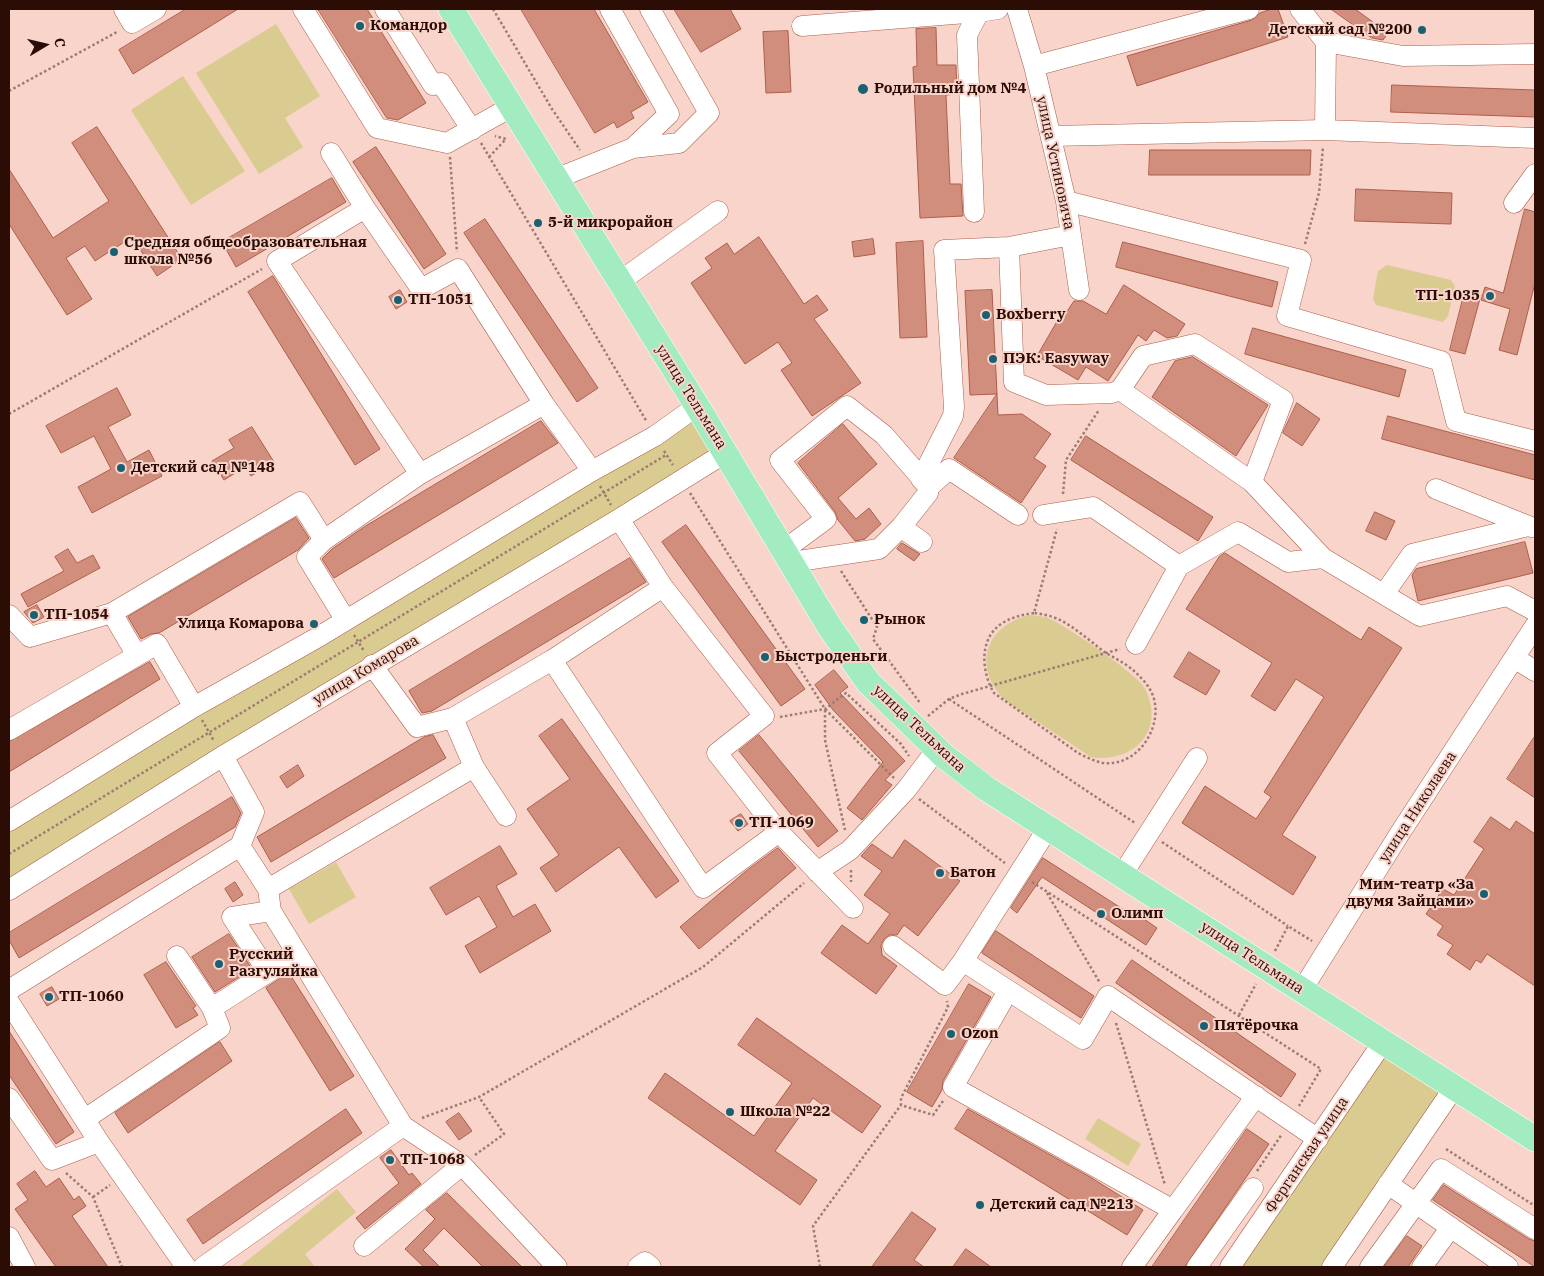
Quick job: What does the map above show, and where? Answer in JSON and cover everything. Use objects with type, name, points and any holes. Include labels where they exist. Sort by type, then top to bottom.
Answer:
[{"type":"main road","name":"улица Тельмана","points":[[451,9],[697,406],[829,626],[868,682],[937,749],[987,789],[1535,1139]]},
{"type":"street","points":[[128,16],[156,9]]},
{"type":"street","points":[[303,9],[377,128],[447,143],[511,107]]},
{"type":"street","points":[[385,9],[433,85],[442,83],[472,130]]},
{"type":"street","points":[[610,9],[669,114],[632,148]]},
{"type":"street","points":[[555,179],[632,148],[679,143],[709,113],[650,9]]},
{"type":"street","name":"улица Устиновича","points":[[1017,9],[1034,66],[1066,202],[1079,290]]},
{"type":"street","points":[[1034,66],[1249,9]]},
{"type":"street","points":[[1300,9],[1326,42],[1325,130]]},
{"type":"street","points":[[802,26],[988,10]]},
{"type":"street","points":[[974,212],[967,35],[988,10]]},
{"type":"street","points":[[1326,42],[1403,56],[1535,54]]},
{"type":"street","points":[[1051,136],[1325,130],[1535,138]]},
{"type":"street","points":[[331,153],[365,208],[421,289],[458,269],[544,404],[592,471]]},
{"type":"street","points":[[1514,203],[1535,174]]},
{"type":"street","points":[[1066,202],[1301,260],[1287,316],[1441,361],[1456,421],[1535,440]]},
{"type":"street","points":[[365,208],[277,261],[420,474]]},
{"type":"street","points":[[619,282],[718,211]]},
{"type":"street","points":[[925,483],[953,416],[954,407],[944,250],[1009,247],[1071,235]]},
{"type":"street","points":[[1009,247],[1014,382],[1046,394],[1112,393],[1120,390],[1143,356],[1195,344],[1284,400],[1252,482]]},
{"type":"street","points":[[1120,390],[1252,482],[1323,558],[1420,616],[1507,596],[1535,611]]},
{"type":"street","points":[[345,620],[307,557],[324,540],[420,474],[544,404]]},
{"type":"street","points":[[9,821],[194,707],[320,636],[592,471],[655,436],[697,406]]},
{"type":"street","points":[[847,406],[884,435],[925,483],[928,493],[901,527],[879,549],[832,557],[788,556],[826,519],[780,460],[847,406]]},
{"type":"street","name":"улица Комарова","points":[[9,890],[223,756],[619,520],[725,453]]},
{"type":"street","points":[[925,483],[949,469],[1018,515]]},
{"type":"street","points":[[1436,489],[1532,527]]},
{"type":"street","points":[[9,615],[30,637],[112,613],[300,502],[324,540]]},
{"type":"street","points":[[1052,514],[1094,507],[1179,566]]},
{"type":"street","points":[[619,520],[663,587],[764,716],[717,753],[779,832],[853,908]]},
{"type":"street","points":[[901,527],[922,542]]},
{"type":"street","points":[[1384,594],[1412,554],[1532,527]]},
{"type":"street","points":[[1136,644],[1179,566],[1238,532],[1288,562],[1323,558]]},
{"type":"street","points":[[372,666],[417,727],[452,718],[552,660],[663,587]]},
{"type":"street","points":[[112,613],[136,654]]},
{"type":"street","name":"улица Николаева","points":[[1302,990],[1400,833],[1516,659],[1535,626]]},
{"type":"street","points":[[9,730],[136,654],[157,644],[194,707]]},
{"type":"street","points":[[1516,659],[1535,671]]},
{"type":"street","points":[[552,660],[703,888],[779,832]]},
{"type":"street","points":[[452,718],[474,767],[506,816]]},
{"type":"street","points":[[817,872],[850,850],[899,783],[937,749]]},
{"type":"street","points":[[9,990],[240,846],[254,812],[223,756]]},
{"type":"street","points":[[1122,875],[1197,758]]},
{"type":"street","points":[[268,889],[474,767]]},
{"type":"street","points":[[893,946],[945,985],[963,961],[1048,828]]},
{"type":"street","points":[[240,846],[268,889],[271,911],[403,1126],[462,1165],[557,1267]]},
{"type":"street","points":[[268,972],[232,916],[271,911]]},
{"type":"street","points":[[212,1008],[297,954]]},
{"type":"street","points":[[85,1119],[220,1028],[212,1008],[177,956]]},
{"type":"street","points":[[963,961],[1083,1039],[1108,996],[1318,1139]]},
{"type":"street","points":[[1008,991],[953,1087],[1173,1210]]},
{"type":"street","points":[[9,1002],[99,1142],[186,1267]]},
{"type":"street","name":"Ферганская улица","points":[[1230,1267],[1383,1042]]},
{"type":"street","points":[[1332,1267],[1454,1089]]},
{"type":"street","points":[[1132,1267],[1256,1096]]},
{"type":"street","points":[[9,1098],[52,1160],[99,1142]]},
{"type":"street","points":[[203,1267],[403,1126]]},
{"type":"street","points":[[364,1246],[462,1165]]},
{"type":"street","points":[[1370,1267],[1441,1168],[1535,1229]]},
{"type":"street","points":[[1221,1267],[1201,1262],[1253,1182]]},
{"type":"street","points":[[1388,1184],[1417,1202],[1504,1266]]},
{"type":"street","points":[[1422,1267],[1451,1227]]},
{"type":"street","points":[[9,1236],[25,1267]]},
{"type":"street","points":[[638,1267],[645,1262],[651,1267]]},
{"type":"path","points":[[493,9],[552,108],[589,164]]},
{"type":"path","points":[[9,92],[128,16]]},
{"type":"path","points":[[1301,260],[1320,193],[1325,130]]},
{"type":"path","points":[[489,157],[506,139]]},
{"type":"path","points":[[450,153],[458,269]]},
{"type":"path","points":[[9,414],[277,261]]},
{"type":"path","points":[[1034,613],[1052,514],[1066,460],[1084,432]]},
{"type":"path","points":[[9,854],[666,455]]},
{"type":"path","points":[[592,471],[619,520]]},
{"type":"path","points":[[832,557],[877,626],[873,639],[928,716]]},
{"type":"path","points":[[1034,613],[1061,620],[1134,671],[1147,684],[1154,698],[1157,714],[1154,729],[1143,746],[1120,761],[1105,763],[1078,753],[1004,702],[994,693],[989,685],[984,666],[990,638],[999,625],[1015,616],[1034,613]]},
{"type":"path","points":[[345,620],[372,666]]},
{"type":"path","points":[[922,720],[949,699],[989,685],[1136,644]]},
{"type":"path","points":[[764,716],[781,718],[824,708],[846,693],[902,744],[911,758]]},
{"type":"path","points":[[949,699],[1288,926]]},
{"type":"path","points":[[194,707],[223,756]]},
{"type":"path","points":[[824,708],[899,783],[1020,874],[1321,1069],[1253,1182]]},
{"type":"path","points":[[824,708],[825,740],[850,850],[853,908]]},
{"type":"path","points":[[899,770],[899,783]]},
{"type":"path","points":[[403,1126],[479,1097],[703,967],[817,872]]},
{"type":"path","points":[[1046,892],[1108,996],[1173,1210]]},
{"type":"path","points":[[820,1267],[813,1226],[901,1105],[901,1098],[948,1007],[945,985]]},
{"type":"path","points":[[901,1105],[933,1115],[953,1087]]},
{"type":"path","points":[[462,1165],[504,1134],[479,1097]]},
{"type":"path","points":[[1446,1149],[1535,1206]]},
{"type":"path","points":[[52,1160],[93,1197],[122,1267]]},
{"type":"shaded area","points":[[276,24],[320,96],[285,118],[303,147],[259,174],[196,73]]},
{"type":"shaded area","points":[[183,76],[245,171],[191,205],[131,110]]},
{"type":"shaded area","points":[[1387,265],[1451,280],[1455,286],[1448,316],[1443,322],[1376,305],[1373,299],[1378,271]]},
{"type":"shaded area","points":[[697,406],[725,453],[9,890],[9,821]]},
{"type":"shaded area","points":[[1030,615],[1045,617],[1066,628],[1114,660],[1144,687],[1150,702],[1152,716],[1149,729],[1143,740],[1133,749],[1121,755],[1107,758],[1091,757],[1006,701],[995,688],[989,675],[987,662],[988,650],[993,638],[1002,628],[1014,620]]},
{"type":"shaded area","points":[[336,862],[356,897],[309,924],[289,889]]},
{"type":"shaded area","points":[[1383,1042],[1453,1089],[1332,1267],[1230,1267]]},
{"type":"shaded area","points":[[1098,1118],[1141,1144],[1128,1166],[1085,1139]]},
{"type":"shaded area","points":[[337,1189],[356,1212],[305,1254],[315,1267],[239,1267]]},
{"type":"building","points":[[186,9],[238,9],[133,74],[119,50]]},
{"type":"building","points":[[318,9],[367,9],[426,103],[398,120],[387,118]]},
{"type":"building","points":[[521,9],[594,9],[648,102],[631,112],[634,118],[617,128],[614,122],[595,133]]},
{"type":"building","points":[[674,9],[730,9],[741,29],[701,52]]},
{"type":"building","points":[[1278,9],[1288,37],[1137,86],[1127,56],[1252,20],[1260,13]]},
{"type":"building","points":[[1331,9],[1355,9],[1388,33],[1383,40],[1372,38]]},
{"type":"building","points":[[936,28],[937,65],[956,65],[957,94],[946,95],[950,184],[961,184],[963,216],[920,218],[913,67],[917,66],[916,29]]},
{"type":"building","points":[[788,31],[791,92],[766,93],[763,32]]},
{"type":"building","points":[[1392,85],[1535,90],[1535,117],[1391,112]]},
{"type":"building","points":[[97,127],[182,259],[157,276],[132,237],[95,261],[85,246],[66,258],[92,299],[67,315],[9,224],[9,169],[53,238],[109,201],[72,143]]},
{"type":"building","points":[[376,147],[446,254],[424,269],[353,162]]},
{"type":"building","points":[[1150,150],[1311,150],[1310,175],[1149,175]]},
{"type":"building","points":[[332,178],[346,202],[236,267],[222,242]]},
{"type":"building","points":[[1356,189],[1452,193],[1451,224],[1355,221]]},
{"type":"building","points":[[1525,209],[1535,212],[1535,283],[1517,355],[1499,350],[1510,309],[1481,300],[1485,287],[1503,293]]},
{"type":"building","points":[[485,219],[598,388],[577,402],[464,233]]},
{"type":"building","points":[[759,237],[804,304],[817,295],[828,310],[814,319],[861,383],[812,416],[781,370],[792,363],[778,342],[745,364],[691,283],[712,268],[705,258],[727,243],[734,254]]},
{"type":"building","points":[[873,239],[875,254],[854,257],[852,242]]},
{"type":"building","points":[[923,241],[927,337],[900,338],[896,243]]},
{"type":"building","points":[[1123,242],[1278,282],[1272,307],[1116,267]]},
{"type":"building","points":[[273,276],[380,449],[355,465],[248,292]]},
{"type":"building","points":[[1124,285],[1185,324],[1177,336],[1167,338],[1154,330],[1146,341],[1138,335],[1108,381],[1086,367],[1078,380],[1037,356],[1063,311],[1066,313],[1074,301],[1083,301],[1106,314]]},
{"type":"building","name":"ТП-1051","points":[[400,290],[407,302],[396,309],[389,297]]},
{"type":"building","points":[[992,290],[997,394],[970,395],[965,291]]},
{"type":"building","points":[[1465,291],[1481,295],[1465,354],[1450,350]]},
{"type":"building","points":[[1253,328],[1406,370],[1399,397],[1245,354]]},
{"type":"building","points":[[1193,357],[1268,405],[1236,456],[1152,397],[1175,361]]},
{"type":"building","points":[[117,388],[131,415],[108,427],[127,462],[149,450],[162,476],[92,513],[78,487],[111,469],[94,436],[61,453],[46,426]]},
{"type":"building","points":[[997,394],[998,415],[1022,414],[1051,434],[1034,458],[1046,466],[1021,503],[954,458]]},
{"type":"building","points":[[1297,403],[1320,419],[1302,446],[1283,433]]},
{"type":"building","points":[[1388,416],[1535,455],[1535,480],[1382,439]]},
{"type":"building","points":[[541,421],[558,443],[334,578],[322,559],[332,549],[364,527]]},
{"type":"building","points":[[843,424],[877,464],[838,498],[856,519],[869,508],[881,524],[865,539],[855,541],[798,463]]},
{"type":"building","points":[[252,427],[274,462],[251,476],[245,467],[224,480],[212,461],[234,448],[229,440]]},
{"type":"building","points":[[1086,436],[1213,517],[1198,541],[1071,460]]},
{"type":"building","points":[[1375,512],[1395,521],[1386,540],[1366,531]]},
{"type":"building","points":[[296,518],[309,538],[298,550],[159,633],[151,634],[141,639],[128,617]]},
{"type":"building","points":[[686,525],[805,689],[781,706],[662,542]]},
{"type":"building","points":[[1525,542],[1533,573],[1418,601],[1412,575],[1416,569]]},
{"type":"building","points":[[902,543],[920,554],[914,561],[897,549]]},
{"type":"building","points":[[68,549],[77,563],[93,555],[100,568],[28,607],[21,594],[64,571],[55,557]]},
{"type":"building","points":[[1225,553],[1361,640],[1369,627],[1402,648],[1282,835],[1316,857],[1293,895],[1182,823],[1205,786],[1256,819],[1271,797],[1264,792],[1324,697],[1296,679],[1275,711],[1251,696],[1272,663],[1186,609],[1219,557]]},
{"type":"building","points":[[630,558],[646,582],[432,711],[422,713],[409,691]]},
{"type":"building","name":"ТП-1054","points":[[37,605],[44,617],[33,623],[24,612]]},
{"type":"building","points":[[1189,652],[1220,671],[1206,695],[1174,677]]},
{"type":"building","points":[[150,662],[160,679],[9,772],[9,742]]},
{"type":"building","points":[[834,670],[848,687],[840,693],[905,761],[885,780],[892,785],[862,820],[847,808],[883,762],[833,710],[815,685]]},
{"type":"building","points":[[562,719],[679,881],[656,898],[619,847],[556,892],[540,868],[559,855],[527,809],[570,779],[539,736]]},
{"type":"building","points":[[433,735],[446,758],[271,862],[257,837],[424,737]]},
{"type":"building","points":[[759,735],[838,831],[818,847],[739,751]]},
{"type":"building","points":[[1535,736],[1535,798],[1507,779]]},
{"type":"building","points":[[298,765],[304,776],[287,788],[280,777]]},
{"type":"building","points":[[232,797],[241,813],[235,827],[19,958],[9,940],[9,933]]},
{"type":"building","name":"ТП-1069","points":[[741,814],[748,824],[738,831],[730,821]]},
{"type":"building","points":[[1491,817],[1510,830],[1516,821],[1535,834],[1535,986],[1487,954],[1481,963],[1476,960],[1470,970],[1447,954],[1453,945],[1437,935],[1443,926],[1426,914],[1443,889],[1454,895],[1484,849],[1474,842]]},
{"type":"building","points":[[905,840],[960,881],[918,936],[904,925],[897,935],[889,935],[884,939],[881,945],[882,955],[897,966],[876,994],[821,953],[842,925],[868,944],[890,914],[864,895],[882,871],[861,856],[872,844],[892,858]]},
{"type":"building","points":[[500,846],[517,874],[496,886],[513,917],[535,904],[551,931],[480,973],[465,946],[497,927],[479,896],[446,915],[430,888]]},
{"type":"building","points":[[778,848],[796,868],[699,949],[680,927],[746,871]]},
{"type":"building","points":[[1043,858],[1132,915],[1134,912],[1157,928],[1146,945],[1042,877],[1017,913],[1011,908]]},
{"type":"building","points":[[235,882],[243,895],[233,902],[225,889]]},
{"type":"building","points":[[996,931],[1094,996],[1081,1018],[982,953]]},
{"type":"building","points":[[229,934],[252,969],[215,992],[192,957]]},
{"type":"building","points":[[1132,960],[1296,1074],[1281,1097],[1116,983]]},
{"type":"building","points":[[166,962],[196,1006],[193,1008],[198,1015],[176,1028],[144,975]]},
{"type":"building","points":[[289,973],[354,1076],[330,1091],[266,988]]},
{"type":"building","points":[[969,984],[991,997],[943,1081],[942,1090],[932,1107],[907,1092]]},
{"type":"building","name":"ТП-1060","points":[[52,987],[59,999],[47,1006],[40,994]]},
{"type":"building","points":[[757,1018],[881,1106],[862,1133],[813,1098],[775,1151],[817,1180],[800,1205],[648,1098],[665,1073],[754,1136],[792,1083],[738,1045]]},
{"type":"building","points":[[9,1031],[74,1132],[56,1144],[9,1075]]},
{"type":"building","points":[[220,1042],[232,1061],[128,1133],[115,1113]]},
{"type":"building","points":[[346,1109],[362,1133],[203,1244],[187,1220]]},
{"type":"building","points":[[968,1109],[1090,1177],[1143,1210],[1127,1235],[955,1129]]},
{"type":"building","points":[[459,1113],[472,1131],[459,1140],[446,1122]]},
{"type":"building","points":[[1247,1129],[1269,1144],[1186,1265],[1184,1267],[1152,1267]]},
{"type":"building","points":[[391,1150],[409,1175],[412,1173],[421,1184],[365,1229],[356,1218],[399,1183],[380,1158]]},
{"type":"building","points":[[35,1171],[46,1187],[59,1178],[74,1200],[79,1196],[86,1206],[72,1216],[108,1267],[56,1267],[15,1209],[28,1200],[17,1184]]},
{"type":"building","points":[[1444,1185],[1535,1241],[1535,1267],[1433,1200]]},
{"type":"building","points":[[447,1193],[522,1267],[483,1267],[444,1228],[423,1250],[440,1267],[424,1267],[405,1249],[435,1219],[426,1210]]},
{"type":"building","points":[[912,1212],[936,1229],[914,1260],[924,1267],[872,1267]]},
{"type":"building","points":[[1407,1236],[1422,1246],[1408,1267],[1384,1267]]},
{"type":"building","points":[[966,1249],[991,1267],[953,1267]]},
{"type":"place","name":"Командор","points":[[360,26]]},
{"type":"place","name":"Детский сад №200","points":[[1422,30]]},
{"type":"place","name":"Родильный дом №4","points":[[863,89]]},
{"type":"place","name":"5-й микрорайон","points":[[538,223]]},
{"type":"place","name":"Средняя общеобразовательная школа №56","points":[[114,252]]},
{"type":"place","name":"ТП-1035","points":[[1490,296]]},
{"type":"place","name":"ТП-1051","points":[[398,300]]},
{"type":"place","name":"Boxberry","points":[[986,315]]},
{"type":"place","name":"ПЭК: Easyway","points":[[993,359]]},
{"type":"place","name":"Детский сад №148","points":[[121,468]]},
{"type":"place","name":"ТП-1054","points":[[34,615]]},
{"type":"place","name":"Рынок","points":[[864,620]]},
{"type":"place","name":"Улица Комарова","points":[[314,624]]},
{"type":"place","name":"Быстроденьги","points":[[765,657]]},
{"type":"place","name":"ТП-1069","points":[[739,823]]},
{"type":"place","name":"Батон","points":[[940,873]]},
{"type":"place","name":"Мим-театр «За двумя Зайцами»","points":[[1484,894]]},
{"type":"place","name":"Олимп","points":[[1101,914]]},
{"type":"place","name":"Русский Разгуляйка","points":[[219,964]]},
{"type":"place","name":"ТП-1060","points":[[49,997]]},
{"type":"place","name":"Пятёрочка","points":[[1204,1026]]},
{"type":"place","name":"Ozon","points":[[951,1034]]},
{"type":"place","name":"Школа №22","points":[[730,1112]]},
{"type":"place","name":"ТП-1068","points":[[390,1160]]},
{"type":"place","name":"Детский сад №213","points":[[980,1205]]}]
